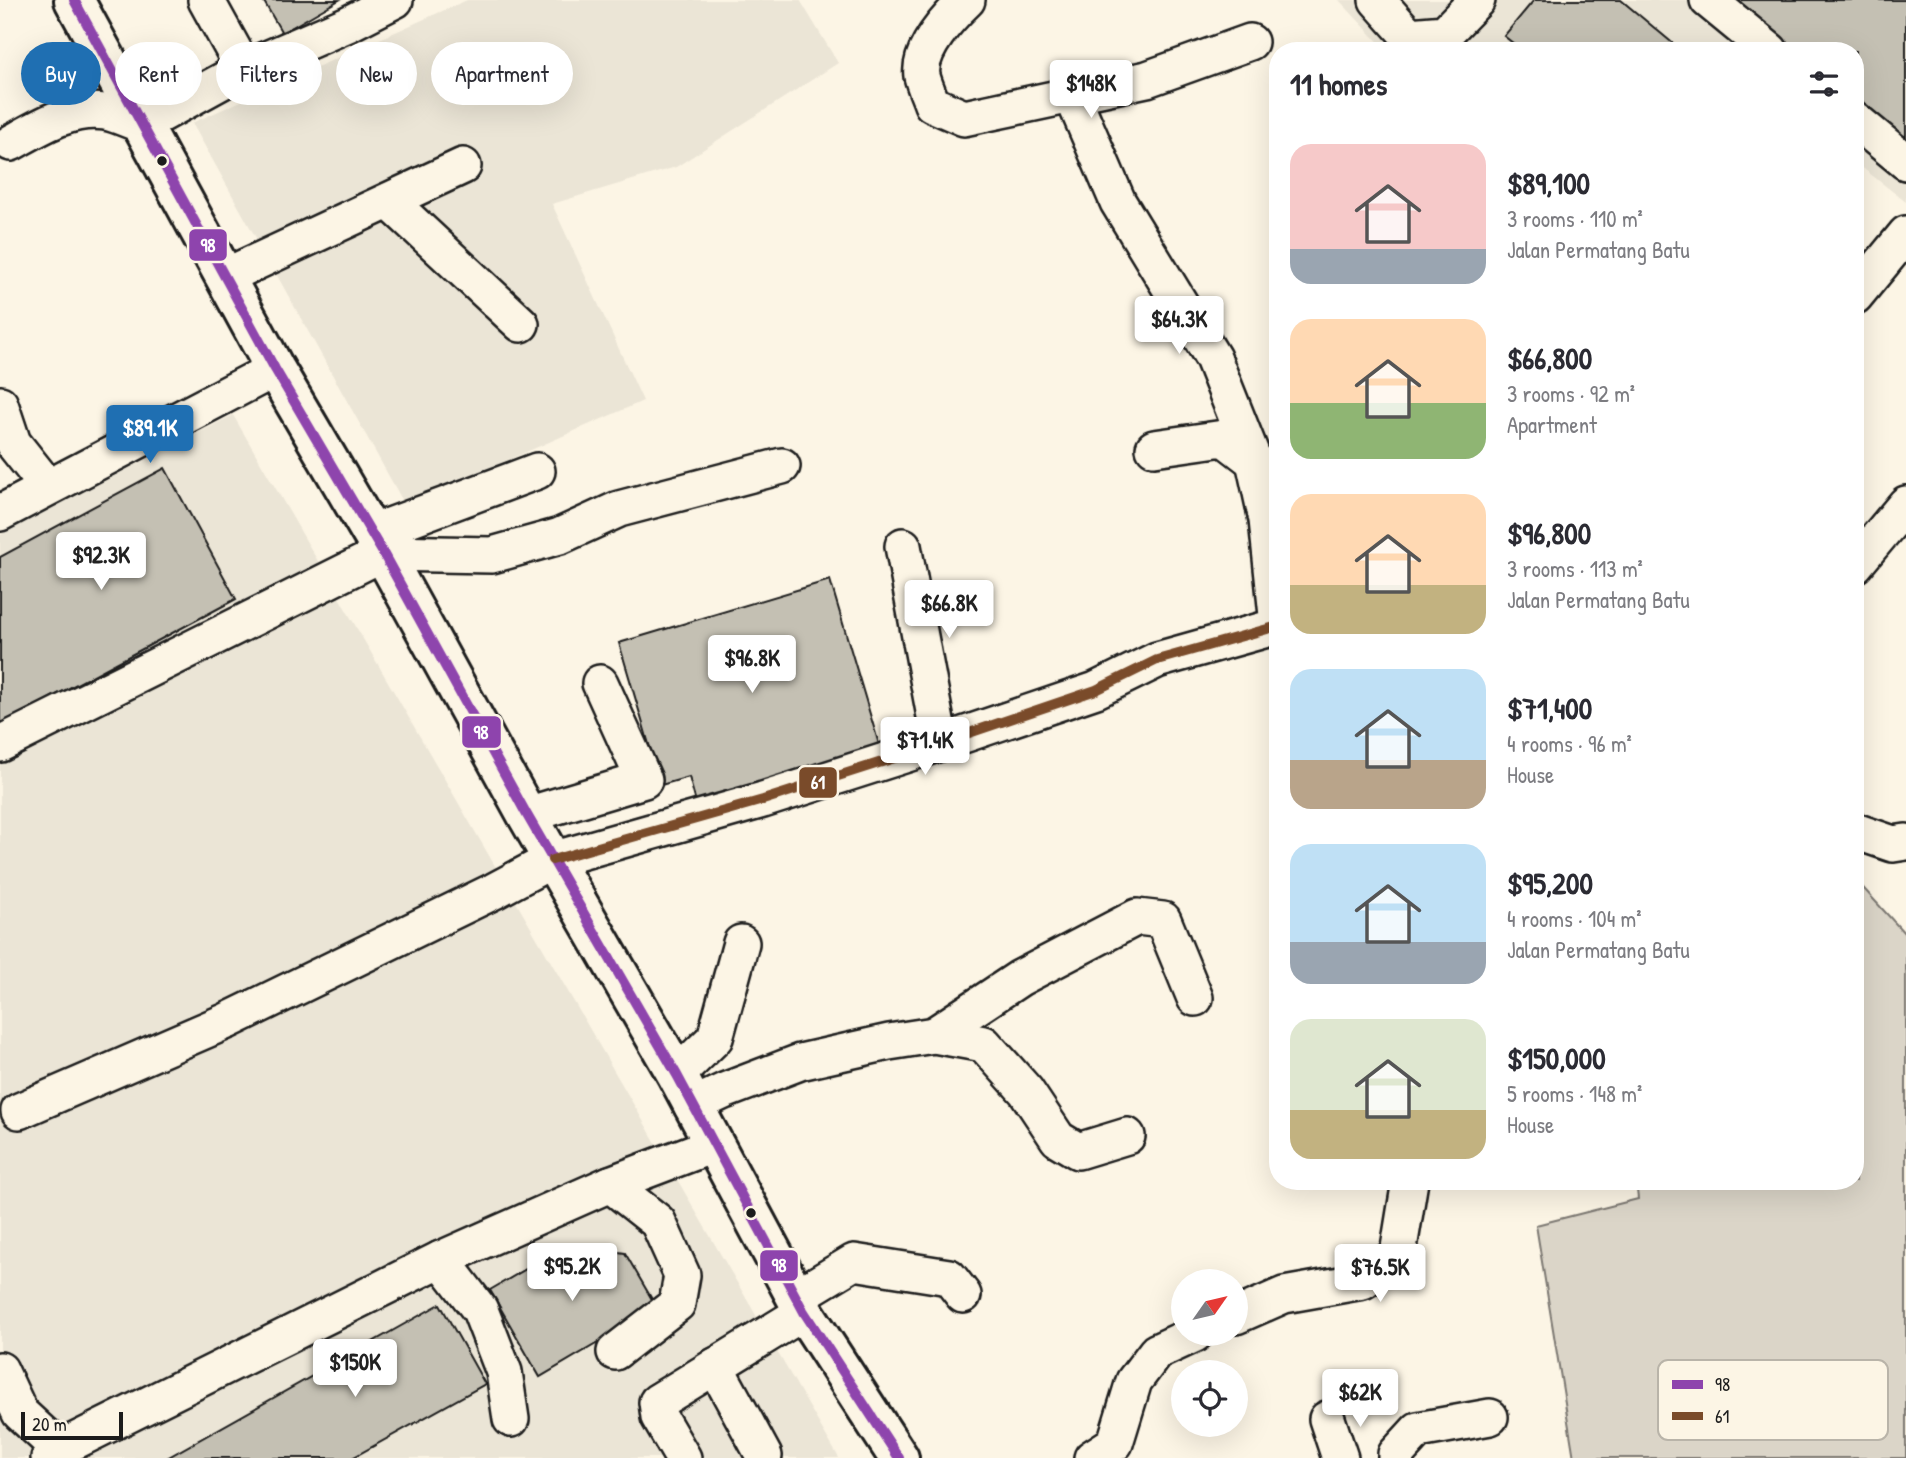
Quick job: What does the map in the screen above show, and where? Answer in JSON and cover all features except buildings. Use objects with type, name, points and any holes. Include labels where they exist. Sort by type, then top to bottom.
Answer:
[{"type":"main road","points":[[74,0],[275,369],[377,543],[552,860],[685,1091],[800,1305],[898,1458]]},
{"type":"street","points":[[206,0],[229,42]]},
{"type":"street","points":[[306,42],[395,0]]},
{"type":"street","points":[[967,0],[950,16],[928,47],[922,74],[932,103],[964,118],[1147,79],[1250,42]]},
{"type":"street","points":[[1377,0],[1409,36],[1451,42],[1477,0]]},
{"type":"street","points":[[1708,0],[1759,42]]},
{"type":"street","points":[[11,143],[55,119],[76,113],[105,112],[142,125],[216,84]]},
{"type":"street","points":[[1072,96],[1118,202],[1213,358],[1254,461],[1269,539]]},
{"type":"street","points":[[1864,127],[1906,162]]},
{"type":"street","points":[[226,276],[463,166]]},
{"type":"street","points":[[389,201],[521,324]]},
{"type":"street","points":[[1864,285],[1906,234]]},
{"type":"street","points":[[0,513],[275,369]]},
{"type":"street","points":[[0,404],[13,443],[48,487]]},
{"type":"street","points":[[1153,448],[1224,438],[1254,461]]},
{"type":"street","points":[[377,543],[492,555],[560,536],[619,509],[782,466]]},
{"type":"street","points":[[0,744],[377,543],[537,471]]},
{"type":"street","points":[[1864,554],[1906,504]]},
{"type":"street","points":[[903,546],[940,743]]},
{"type":"street","points":[[19,1111],[226,1021],[494,891],[552,860],[763,800],[940,743],[1096,690],[1157,660],[1269,628]]},
{"type":"street","points":[[527,815],[644,780],[600,683]]},
{"type":"street","points":[[1864,834],[1893,844],[1906,842]]},
{"type":"street","points":[[934,1035],[1020,978],[1137,917],[1163,920],[1195,998]]},
{"type":"street","points":[[741,943],[715,1038],[685,1091],[724,1091],[800,1062],[889,1041],[934,1035],[984,1044],[1027,1091],[1058,1139],[1077,1151],[1127,1136]]},
{"type":"street","points":[[0,1370],[20,1413],[54,1454],[441,1259],[610,1184],[713,1145]]},
{"type":"street","points":[[610,1184],[658,1222],[682,1275],[677,1304],[615,1352]]},
{"type":"street","points":[[1248,1311],[1284,1295],[1363,1281],[1398,1254],[1409,1190]]},
{"type":"street","points":[[441,1259],[480,1310],[504,1372],[511,1419]]},
{"type":"street","points":[[683,1458],[659,1417],[657,1402],[715,1366],[854,1262],[949,1277],[963,1295]]},
{"type":"street","points":[[1092,1458],[1115,1443],[1135,1381],[1156,1352],[1171,1345]]},
{"type":"street","points":[[715,1366],[764,1456]]},
{"type":"street","points":[[1396,1458],[1396,1454],[1419,1430],[1490,1417]]},
{"type":"street","points":[[1327,1419],[1340,1458]]},
{"type":"shaded area","points":[[467,0],[800,0],[838,63],[676,167],[552,204],[643,401],[405,505],[192,123],[232,105],[322,105],[322,65],[336,59],[336,105],[417,105],[417,42],[373,42]]},
{"type":"shaded area","points":[[1339,0],[1906,0],[1906,202],[1864,169],[1864,42],[1379,42]]},
{"type":"shaded area","points":[[233,415],[839,1458],[0,1458],[0,535]]},
{"type":"shaded area","points":[[1864,889],[1906,935],[1906,1458],[1574,1458],[1536,1225],[1638,1199],[1637,1190],[1864,1190]]},
{"type":"transit line","name":"98","points":[[74,0],[275,369],[383,553],[527,815],[677,1075],[804,1312],[899,1458]]},
{"type":"transit line","name":"61","points":[[552,860],[763,800],[910,753],[1096,690],[1157,660],[1269,629]]}]
